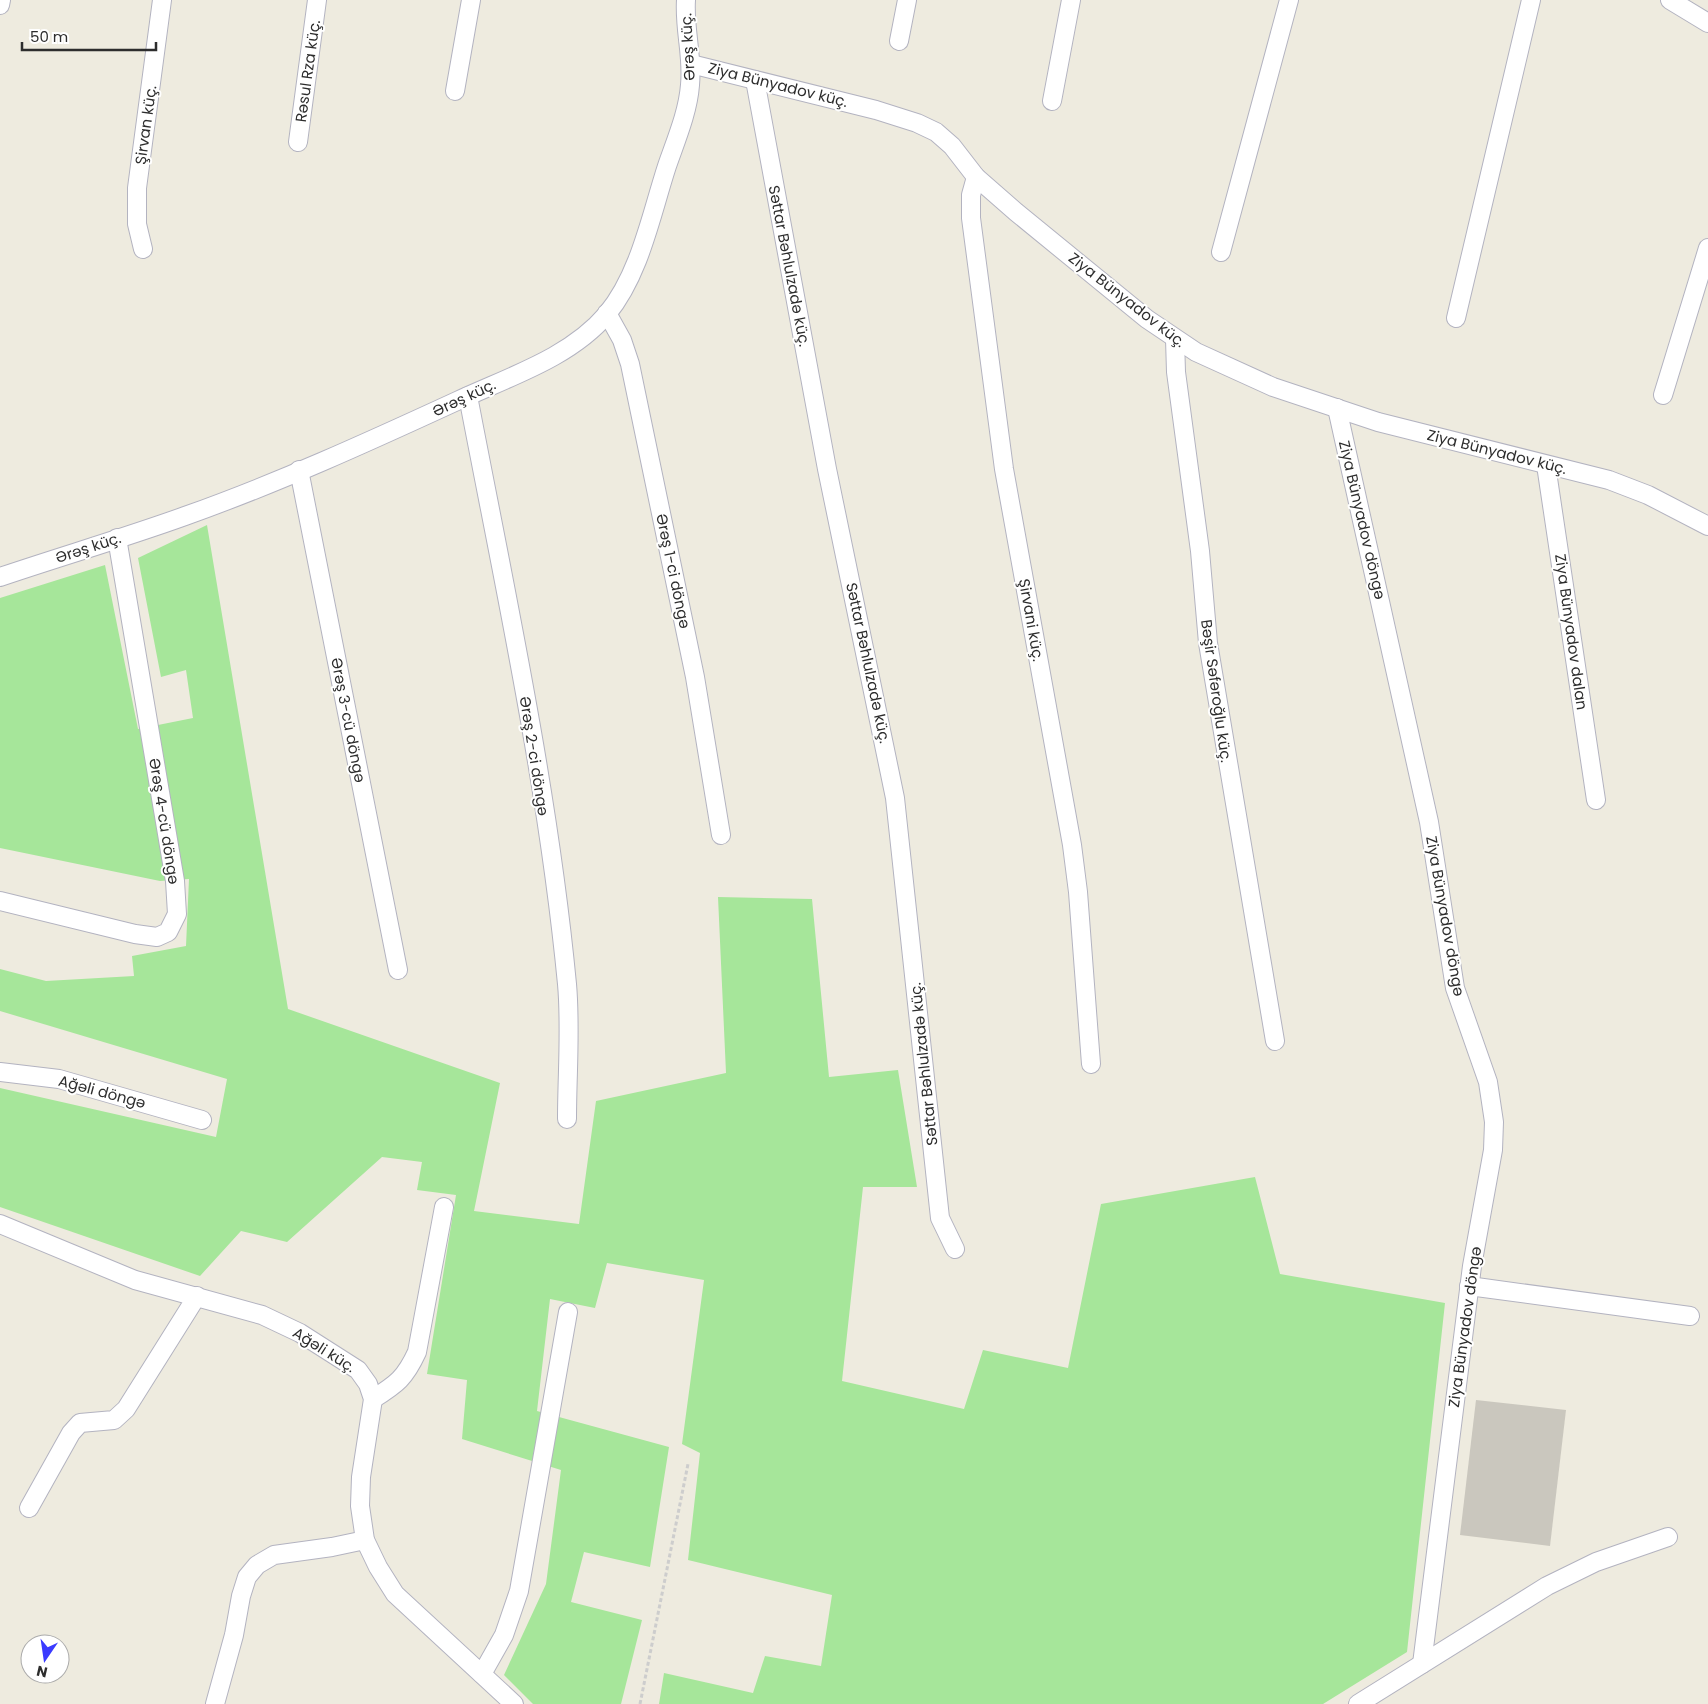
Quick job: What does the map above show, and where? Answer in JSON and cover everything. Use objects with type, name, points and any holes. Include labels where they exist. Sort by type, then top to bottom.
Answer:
[{"type":"street","points":[[0,5],[1,0]]},
{"type":"street","name":"Şirvan küç.","points":[[143,249],[137,224],[137,188],[162,0]]},
{"type":"street","name":"Rəsul Rza küç.","points":[[298,142],[317,0]]},
{"type":"street","points":[[455,91],[471,0]]},
{"type":"street","name":"Ərəş küç.","points":[[0,576],[186,516],[367,442],[550,358],[584,335],[607,313],[627,282],[640,250],[683,116],[690,87],[691,64],[686,37],[686,0]]},
{"type":"street","points":[[899,41],[907,0]]},
{"type":"street","points":[[1052,101],[1071,0]]},
{"type":"street","points":[[1221,252],[1289,0]]},
{"type":"street","points":[[1456,318],[1531,0]]},
{"type":"street","points":[[1670,0],[1708,23]]},
{"type":"street","name":"Ziya Bünyadov küç.","points":[[691,64],[876,110],[917,123],[936,132],[952,146],[976,177],[1016,212],[1175,339],[1196,352],[1273,387],[1378,422],[1609,480],[1648,495],[1708,526]]},
{"type":"street","name":"Səttar Bəhlulzadə küç.","points":[[754,80],[828,469],[895,798],[940,1218],[955,1249]]},
{"type":"street","name":"Şirvani küç.","points":[[976,177],[971,195],[971,218],[1004,469],[1073,855],[1078,892],[1091,1064]]},
{"type":"street","points":[[1663,395],[1708,248]]},
{"type":"street","name":"Ərəş 1-ci döngə","points":[[607,313],[622,340],[630,364],[695,677],[721,835]]},
{"type":"street","name":"Bəşir Səfəroğlu küç.","points":[[1175,339],[1176,372],[1200,551],[1208,643],[1275,1041]]},
{"type":"street","name":"Ərəş 2-ci döngə","points":[[468,396],[520,669],[552,866],[567,986],[567,1120]]},
{"type":"street","name":"Ziya Bünyadov döngə","points":[[1337,408],[1429,822],[1455,988],[1488,1082],[1493,1114],[1492,1150],[1470,1286],[1422,1664]]},
{"type":"street","name":"Ziya Bünyadov dalan","points":[[1546,465],[1596,800]]},
{"type":"street","name":"Ərəş 3-cü döngə","points":[[299,470],[398,970]]},
{"type":"street","name":"Ərəş 4-cü döngə","points":[[0,901],[135,934],[157,937],[168,932],[176,914],[175,881],[117,538]]},
{"type":"street","name":"Ağəli döngə","points":[[0,1072],[59,1079],[202,1120]]},
{"type":"street","points":[[444,1207],[417,1352],[408,1372],[398,1384],[373,1399],[361,1477],[360,1506],[365,1540],[378,1567],[395,1594],[514,1704]]},
{"type":"street","name":"Ağəli küç.","points":[[0,1224],[136,1280],[262,1315],[300,1334],[358,1370],[368,1384],[373,1399]]},
{"type":"street","points":[[1470,1286],[1690,1316]]},
{"type":"street","points":[[29,1508],[71,1433],[80,1423],[114,1420],[126,1410],[197,1296]]},
{"type":"street","points":[[482,1674],[504,1635],[519,1590],[568,1312]]},
{"type":"street","points":[[1358,1704],[1547,1586],[1596,1562],[1668,1537]]},
{"type":"street","points":[[215,1704],[234,1635],[241,1596],[247,1577],[257,1565],[274,1555],[332,1548],[365,1540]]},
{"type":"path","points":[[640,1704],[688,1464]]},
{"type":"green space","points":[[207,525],[288,1009],[500,1083],[474,1211],[579,1224],[596,1101],[726,1073],[718,897],[812,899],[829,1077],[898,1070],[917,1187],[863,1187],[842,1381],[964,1409],[983,1350],[1068,1368],[1101,1204],[1255,1177],[1280,1274],[1445,1303],[1407,1652],[1323,1704],[659,1704],[664,1673],[753,1693],[765,1656],[821,1666],[832,1595],[688,1560],[700,1453],[682,1444],[704,1280],[607,1263],[595,1308],[550,1299],[537,1411],[669,1447],[650,1567],[584,1552],[571,1602],[642,1620],[621,1704],[533,1704],[504,1675],[546,1584],[561,1470],[462,1439],[467,1380],[427,1374],[456,1195],[417,1190],[422,1162],[382,1157],[287,1242],[241,1231],[200,1276],[0,1207],[0,1088],[216,1137],[227,1079],[0,1011],[0,969],[46,981],[134,976],[132,956],[186,946],[189,879],[160,881],[0,848],[0,598],[105,565],[138,729],[193,718],[186,670],[161,677],[138,558]]},
{"type":"building","points":[[1476,1400],[1566,1410],[1550,1546],[1460,1535]]}]
